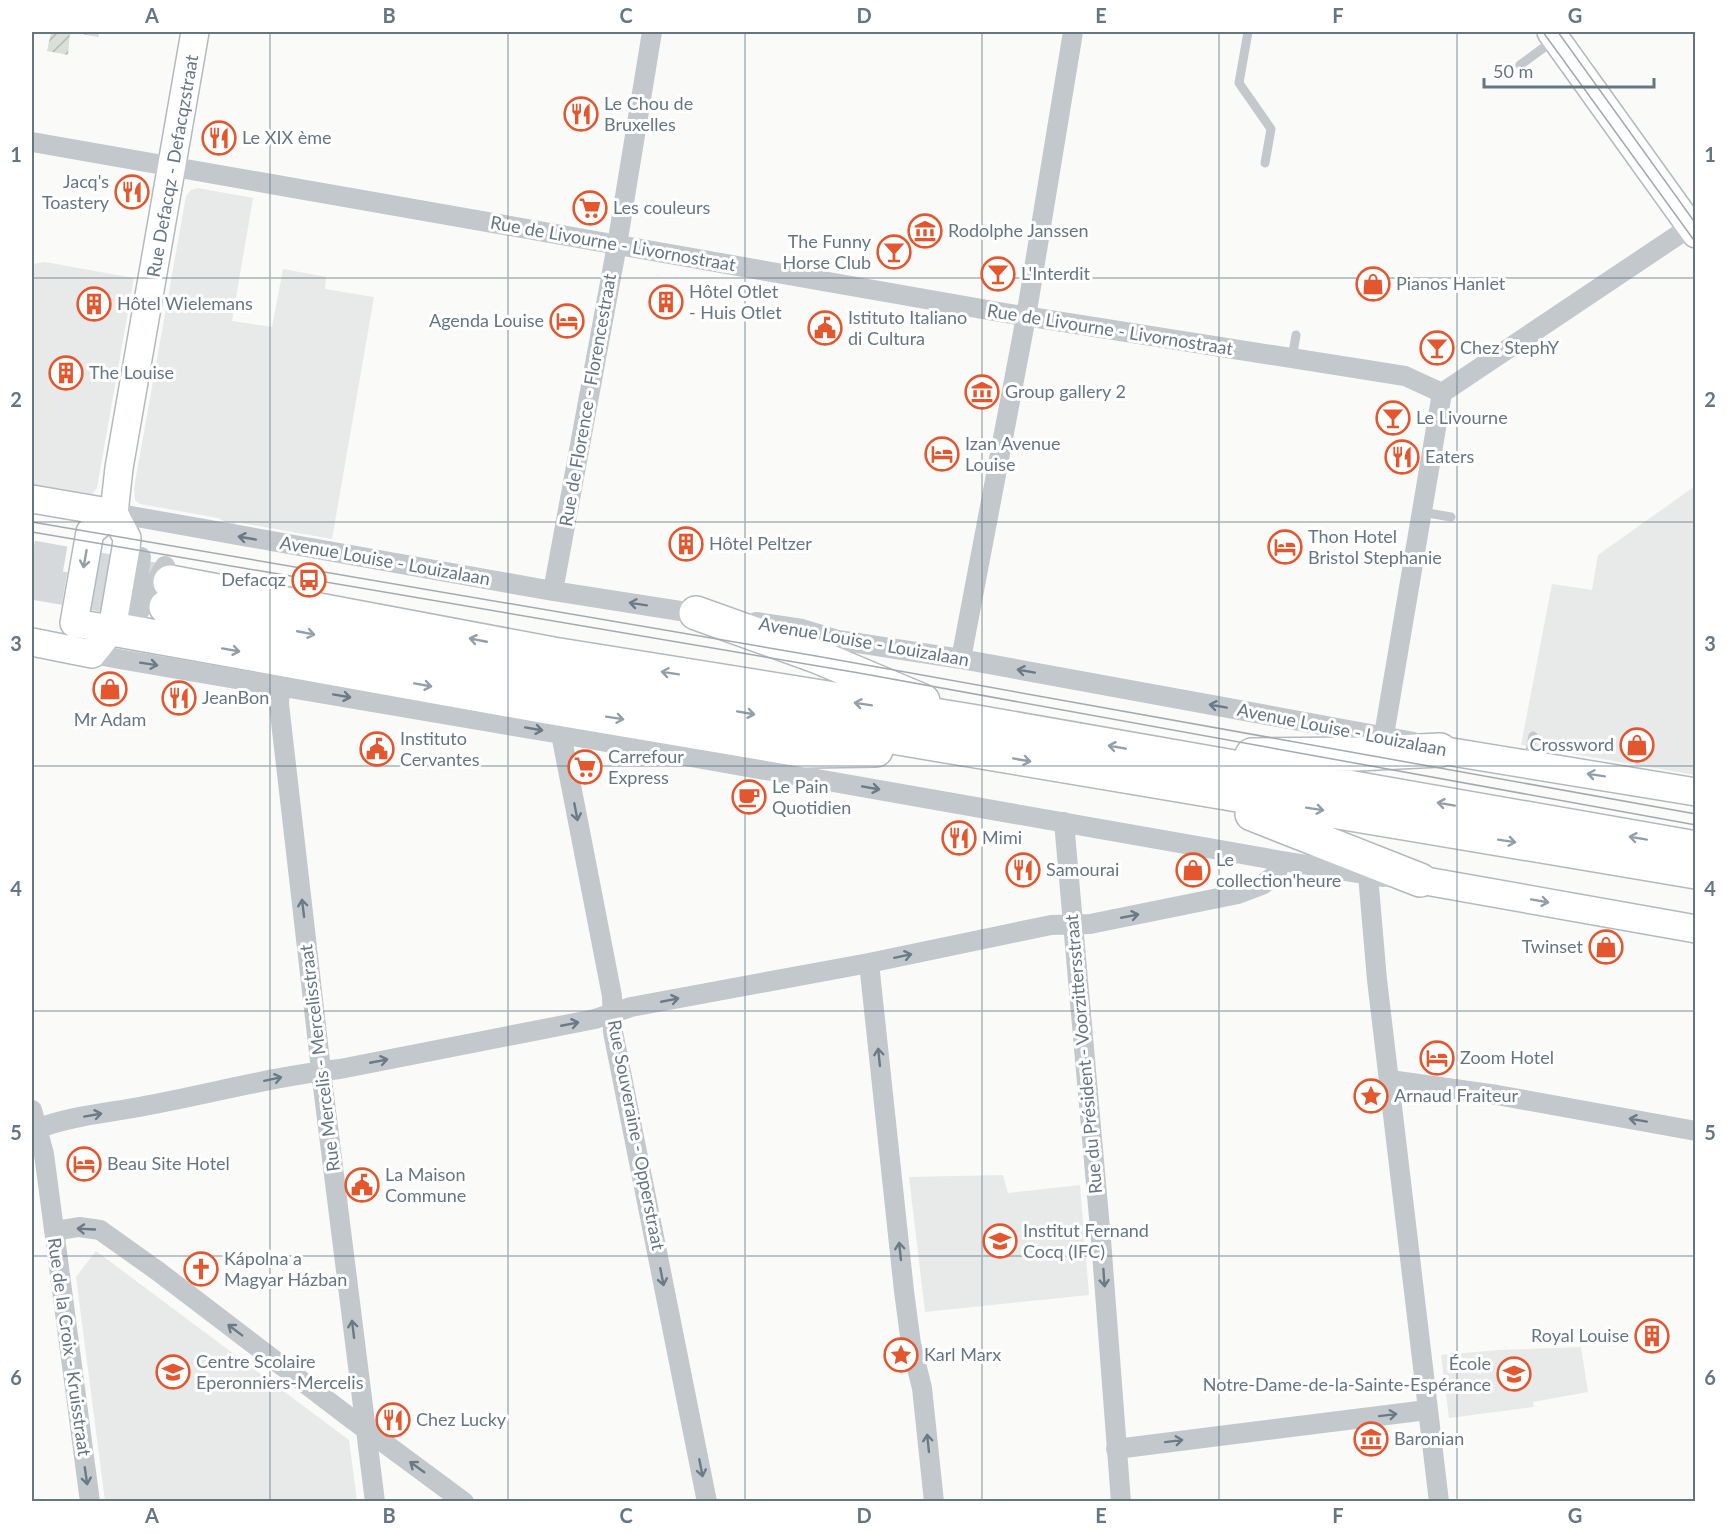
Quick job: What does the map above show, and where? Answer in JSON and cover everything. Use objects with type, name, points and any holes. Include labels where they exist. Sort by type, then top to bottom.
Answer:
[{"type":"highway","points":[[169,580],[559,681],[968,735],[1174,771],[1695,872]]},
{"type":"highway","points":[[696,613],[816,656],[968,735]]},
{"type":"highway","points":[[102,641],[547,707],[738,752],[806,751],[968,735]]},
{"type":"highway","points":[[1174,771],[1357,754],[1440,750]]},
{"type":"highway","points":[[783,773],[806,751]]},
{"type":"highway","points":[[1174,771],[1695,849]]},
{"type":"highway","points":[[1174,771],[1210,803],[1263,817],[1420,880]]},
{"type":"street","name":"Rue Defacqz - Defacqzstraat","points":[[114,513],[122,454],[195,32]]},
{"type":"street","name":"Rue de Florence - Florencestraat","points":[[553,591],[652,32]]},
{"type":"street","points":[[961,659],[1026,317],[1073,32]]},
{"type":"street","points":[[1384,735],[1442,393],[1694,227],[1554,35]]},
{"type":"street","name":"Rue de Livourne - Livornostraat","points":[[32,142],[1026,317],[1405,376],[1442,393]]},
{"type":"street","name":"Avenue Louise - Louizalaan","points":[[32,499],[553,591],[802,629],[838,640],[961,659],[1384,735],[1440,750],[1695,792]]},
{"type":"street","points":[[114,513],[127,538],[102,641],[74,622],[90,532],[114,513]]},
{"type":"street","points":[[140,559],[169,580],[132,622],[140,559]]},
{"type":"street","points":[[32,642],[102,641],[280,686],[561,734],[738,752],[783,773],[1282,861],[1368,875],[1420,880],[1695,929]]},
{"type":"street","name":"Rue Mercelis - Mercelisstraat","points":[[280,686],[279,704],[321,1071],[375,1502]]},
{"type":"street","name":"Rue Souveraine - Opperstraat","points":[[561,734],[612,996],[613,1032],[707,1502]]},
{"type":"street","name":"Rue du Président - Voorzittersstraat","points":[[1064,822],[1101,1240],[1120,1502]]},
{"type":"street","points":[[34,1120],[54,1123],[298,1074],[340,1069],[595,1019],[631,1007],[869,963],[1051,925],[1090,924],[1238,894],[1269,880],[1275,875],[1282,861]]},
{"type":"street","points":[[1368,875],[1377,980],[1439,1502]]},
{"type":"street","points":[[869,963],[904,1291],[911,1344],[922,1388],[934,1502]]},
{"type":"street","points":[[1390,1080],[1497,1095],[1695,1131]]},
{"type":"street","name":"Rue de la Croix - Kruisstraat","points":[[34,1120],[44,1154],[40,1192],[54,1231],[90,1502]]},
{"type":"street","points":[[54,1231],[80,1227],[100,1230],[464,1502]]},
{"type":"street","points":[[1116,1449],[1427,1410]]},
{"type":"lane","points":[[1248,32],[1239,82],[1271,129],[1265,163]]},
{"type":"lane","points":[[1520,65],[1554,35]]},
{"type":"lane","points":[[1292,359],[1296,335]]},
{"type":"lane","points":[[1422,512],[1451,517]]},
{"type":"lane","points":[[1528,764],[1533,736]]},
{"type":"shaded area","points":[[51,32],[70,32],[68,55],[47,51]]},
{"type":"shaded area","points":[[70,32],[99,32],[98,37]]},
{"type":"shaded area","points":[[198,188],[253,198],[232,321],[272,327],[283,269],[326,277],[325,289],[374,297],[332,539],[236,522],[234,527],[218,518],[140,504],[135,500],[134,488],[186,196],[191,190]]},
{"type":"shaded area","points":[[45,262],[134,278],[97,488],[89,498],[32,486],[32,264]]},
{"type":"shaded area","points":[[1695,486],[1695,775],[1521,745],[1552,584],[1592,590],[1598,555]]},
{"type":"shaded area","name":"Institut Fernand Cocq (IFC)","points":[[1003,1175],[1008,1193],[1080,1185],[1089,1295],[925,1312],[909,1177]]},
{"type":"shaded area","name":"Centre Scolaire Eperonniers-Mercelis","points":[[96,1251],[349,1440],[357,1501],[105,1501],[76,1277]]},
{"type":"shaded area","name":"École Notre-Dame-de-la-Sainte-Espérance","points":[[1581,1347],[1588,1392],[1533,1402],[1534,1407],[1449,1418],[1441,1355]]},
{"type":"tunnel","points":[[32,557],[154,579]]},
{"type":"tunnel","points":[[32,583],[148,603]]},
{"type":"tram line","points":[[1543,32],[1696,243]]},
{"type":"tram line","points":[[1558,32],[1696,224]]},
{"type":"tram line","points":[[32,522],[816,656],[1696,814]]},
{"type":"tram line","points":[[32,532],[859,673],[1696,825]]},
{"type":"place","name":"Le Chou de Bruxelles","points":[[581,114]]},
{"type":"place","name":"Le XIX ème","points":[[219,138]]},
{"type":"place","name":"Jacq's Toastery","points":[[132,192]]},
{"type":"place","name":"Les couleurs","points":[[590,208]]},
{"type":"place","name":"Rodolphe Janssen","points":[[925,231]]},
{"type":"place","name":"The Funny Horse Club","points":[[894,252]]},
{"type":"place","name":"L'Interdit","points":[[998,274]]},
{"type":"place","name":"Pianos Hanlet","points":[[1373,284]]},
{"type":"place","name":"Hôtel Otlet - Huis Otlet","points":[[666,302]]},
{"type":"place","name":"Hôtel Wielemans","points":[[94,304]]},
{"type":"place","name":"Agenda Louise","points":[[567,321]]},
{"type":"place","name":"Istituto Italiano di Cultura","points":[[825,328]]},
{"type":"place","name":"Chez StephY","points":[[1437,348]]},
{"type":"place","name":"The Louise","points":[[66,373]]},
{"type":"place","name":"Group gallery 2","points":[[982,392]]},
{"type":"place","name":"Le Livourne","points":[[1393,418]]},
{"type":"place","name":"Izan Avenue Louise","points":[[942,454]]},
{"type":"place","name":"Eaters","points":[[1402,457]]},
{"type":"place","name":"Hôtel Peltzer","points":[[686,544]]},
{"type":"place","name":"Thon Hotel Bristol Stephanie","points":[[1285,547]]},
{"type":"place","name":"Defacqz","points":[[309,580]]},
{"type":"place","name":"Mr Adam","points":[[110,689]]},
{"type":"place","name":"JeanBon","points":[[179,698]]},
{"type":"place","name":"Crossword","points":[[1637,745]]},
{"type":"place","name":"Instituto Cervantes","points":[[377,749]]},
{"type":"place","name":"Carrefour Express","points":[[585,767]]},
{"type":"place","name":"Le Pain Quotidien","points":[[749,797]]},
{"type":"place","name":"Mimi","points":[[959,838]]},
{"type":"place","name":"Samourai","points":[[1023,870]]},
{"type":"place","name":"Le collection'heure","points":[[1193,870]]},
{"type":"place","name":"Twinset","points":[[1606,947]]},
{"type":"place","name":"Zoom Hotel","points":[[1437,1058]]},
{"type":"place","name":"Arnaud Fraiteur","points":[[1371,1096]]},
{"type":"place","name":"Beau Site Hotel","points":[[84,1164]]},
{"type":"place","name":"La Maison Commune","points":[[362,1185]]},
{"type":"place","name":"Institut Fernand Cocq (IFC)","points":[[1000,1241]]},
{"type":"place","name":"Kápolna a Magyar Házban","points":[[201,1269]]},
{"type":"place","name":"Royal Louise","points":[[1652,1336]]},
{"type":"place","name":"Karl Marx","points":[[901,1355]]},
{"type":"place","name":"Centre Scolaire Eperonniers-Mercelis","points":[[173,1372]]},
{"type":"place","name":"École Notre-Dame-de-la-Sainte-Espérance","points":[[1514,1374]]},
{"type":"place","name":"Chez Lucky","points":[[393,1420]]},
{"type":"place","name":"Baronian","points":[[1371,1439]]}]
